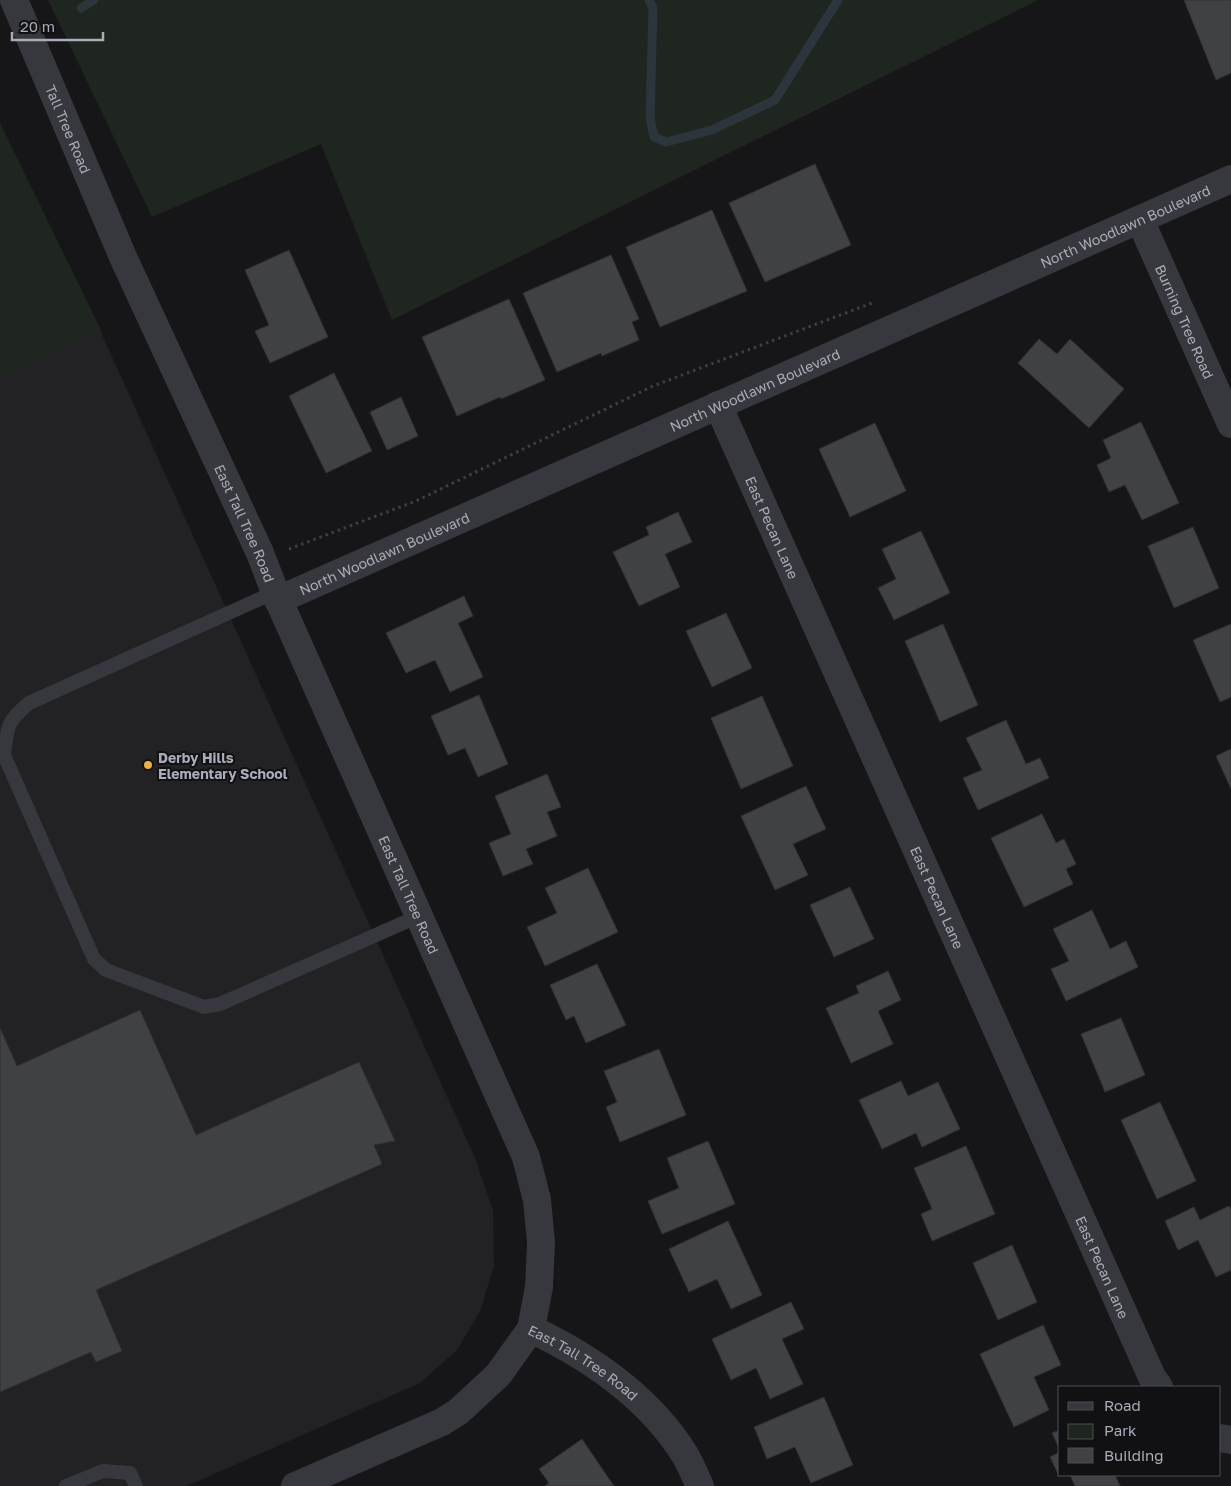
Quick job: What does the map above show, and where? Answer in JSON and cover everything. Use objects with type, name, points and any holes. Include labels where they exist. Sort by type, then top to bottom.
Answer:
[{"type":"street","name":"Tall Tree Road","points":[[14,0],[122,257]]},
{"type":"street","name":"North Woodlawn Boulevard","points":[[276,596],[718,405],[1231,179]]},
{"type":"street","name":"Burning Tree Road","points":[[1140,220],[1231,424]]},
{"type":"street","name":"East Tall Tree Road","points":[[122,257],[260,553],[276,596],[528,1162],[537,1200],[541,1242],[539,1287],[531,1330],[595,1364],[634,1394],[663,1424],[686,1456],[700,1486]]},
{"type":"street","name":"East Pecan Lane","points":[[718,405],[1152,1377],[1158,1386]]},
{"type":"street","points":[[295,1486],[442,1422],[458,1412],[498,1375],[531,1330]]},
{"type":"lane","points":[[276,596],[29,703],[14,716],[6,732],[4,755],[94,959],[106,970],[204,1007],[220,1004],[419,916]]},
{"type":"lane","points":[[66,1486],[103,1471],[130,1473],[136,1486]]},
{"type":"path","points":[[289,549],[416,501],[653,386],[878,300]]},
{"type":"shaded area","name":"Derby Hills Elementary School","points":[[99,328],[475,1158],[493,1211],[494,1266],[480,1311],[457,1350],[420,1383],[187,1486],[0,1486],[0,372]]},
{"type":"green space","points":[[48,0],[1038,0],[392,320],[321,144],[152,217]]},
{"type":"green space","points":[[0,123],[101,330],[0,375]]},
{"type":"building","points":[[1184,0],[1231,0],[1231,73],[1216,80]]},
{"type":"building","points":[[815,164],[851,245],[765,282],[729,203]]},
{"type":"building","points":[[712,210],[747,291],[660,327],[626,247]]},
{"type":"building","points":[[289,250],[328,337],[270,363],[255,331],[269,325],[245,270]]},
{"type":"building","points":[[611,255],[639,319],[632,322],[639,340],[602,356],[601,353],[557,372],[523,293]]},
{"type":"building","points":[[509,299],[545,380],[457,416],[422,337]]},
{"type":"building","points":[[1039,339],[1057,354],[1070,339],[1124,389],[1089,428],[1018,363]]},
{"type":"building","points":[[334,373],[372,451],[326,473],[289,396]]},
{"type":"building","points":[[401,397],[418,436],[387,450],[370,412]]},
{"type":"building","points":[[1141,422],[1179,503],[1142,520],[1125,485],[1109,492],[1097,465],[1111,458],[1103,440]]},
{"type":"building","points":[[875,423],[906,491],[850,517],[819,449]]},
{"type":"building","points":[[678,512],[692,542],[665,554],[680,587],[639,606],[613,552],[649,535],[646,527]]},
{"type":"building","points":[[1193,527],[1219,588],[1174,608],[1148,546]]},
{"type":"building","points":[[921,531],[950,593],[894,620],[878,588],[896,579],[882,549]]},
{"type":"building","points":[[464,596],[473,616],[458,623],[483,677],[450,692],[435,660],[406,673],[386,633]]},
{"type":"building","points":[[726,613],[752,668],[712,687],[686,631]]},
{"type":"building","points":[[943,624],[978,705],[940,722],[905,641]]},
{"type":"building","points":[[1231,624],[1231,697],[1220,702],[1193,640]]},
{"type":"building","points":[[479,695],[508,764],[478,777],[465,748],[448,755],[431,716]]},
{"type":"building","points":[[762,696],[793,766],[741,789],[711,718]]},
{"type":"building","points":[[1006,720],[1026,764],[1040,758],[1049,778],[978,810],[963,778],[982,770],[966,738]]},
{"type":"building","points":[[1231,749],[1231,789],[1216,756]]},
{"type":"building","points":[[547,774],[561,807],[547,812],[557,836],[526,849],[533,864],[503,876],[489,843],[511,834],[495,796]]},
{"type":"building","points":[[806,786],[826,829],[793,844],[808,875],[775,890],[741,816]]},
{"type":"building","points":[[1042,814],[1056,843],[1064,839],[1076,864],[1066,869],[1073,884],[1024,907],[991,838]]},
{"type":"building","points":[[588,868],[618,932],[545,966],[527,927],[557,913],[545,888]]},
{"type":"building","points":[[850,887],[874,939],[834,957],[810,905]]},
{"type":"building","points":[[1092,910],[1110,949],[1126,941],[1138,967],[1066,1001],[1051,969],[1069,961],[1053,929]]},
{"type":"building","points":[[597,964],[626,1025],[586,1043],[574,1016],[566,1020],[550,985]]},
{"type":"building","points":[[888,971],[901,1000],[878,1011],[893,1044],[851,1063],[826,1008],[859,993],[856,986]]},
{"type":"building","points":[[140,1010],[196,1135],[359,1062],[395,1141],[374,1145],[382,1164],[96,1290],[122,1351],[96,1362],[91,1352],[0,1392],[0,1028],[17,1066]]},
{"type":"building","points":[[1121,1018],[1145,1075],[1105,1092],[1081,1034]]},
{"type":"building","points":[[659,1049],[686,1115],[620,1142],[606,1107],[617,1102],[604,1071]]},
{"type":"building","points":[[901,1081],[908,1096],[938,1082],[960,1129],[922,1147],[916,1133],[882,1149],[859,1100]]},
{"type":"building","points":[[1160,1102],[1196,1181],[1157,1199],[1121,1120]]},
{"type":"building","points":[[708,1141],[735,1204],[662,1234],[648,1201],[679,1188],[667,1158]]},
{"type":"building","points":[[966,1146],[995,1214],[932,1241],[921,1214],[932,1209],[914,1168]]},
{"type":"building","points":[[1229,1206],[1231,1209],[1231,1270],[1216,1277],[1198,1240],[1178,1250],[1165,1221],[1194,1207],[1200,1220]]},
{"type":"building","points":[[728,1221],[762,1295],[731,1309],[717,1279],[689,1292],[669,1249]]},
{"type":"building","points":[[1012,1245],[1037,1302],[998,1320],[973,1263]]},
{"type":"building","points":[[791,1302],[804,1329],[782,1339],[803,1384],[770,1399],[756,1368],[731,1380],[712,1339]]},
{"type":"building","points":[[1043,1325],[1061,1365],[1034,1377],[1049,1410],[1014,1427],[980,1354]]},
{"type":"building","points":[[824,1397],[853,1465],[811,1483],[795,1447],[767,1459],[754,1427]]},
{"type":"building","points":[[1058,1431],[1058,1446],[1052,1433]]},
{"type":"building","points":[[582,1439],[614,1486],[545,1486],[549,1483],[539,1469]]},
{"type":"building","points":[[1058,1453],[1058,1474],[1050,1457]]},
{"type":"building","points":[[1070,1476],[1115,1476],[1120,1486],[1075,1486]]},
{"type":"waterway","points":[[81,8],[94,0]]},
{"type":"waterway","points":[[649,0],[653,8],[650,118],[654,137],[666,142],[712,130],[775,100],[838,0]]},
{"type":"place","name":"Derby Hills Elementary School","points":[[148,765]]}]
